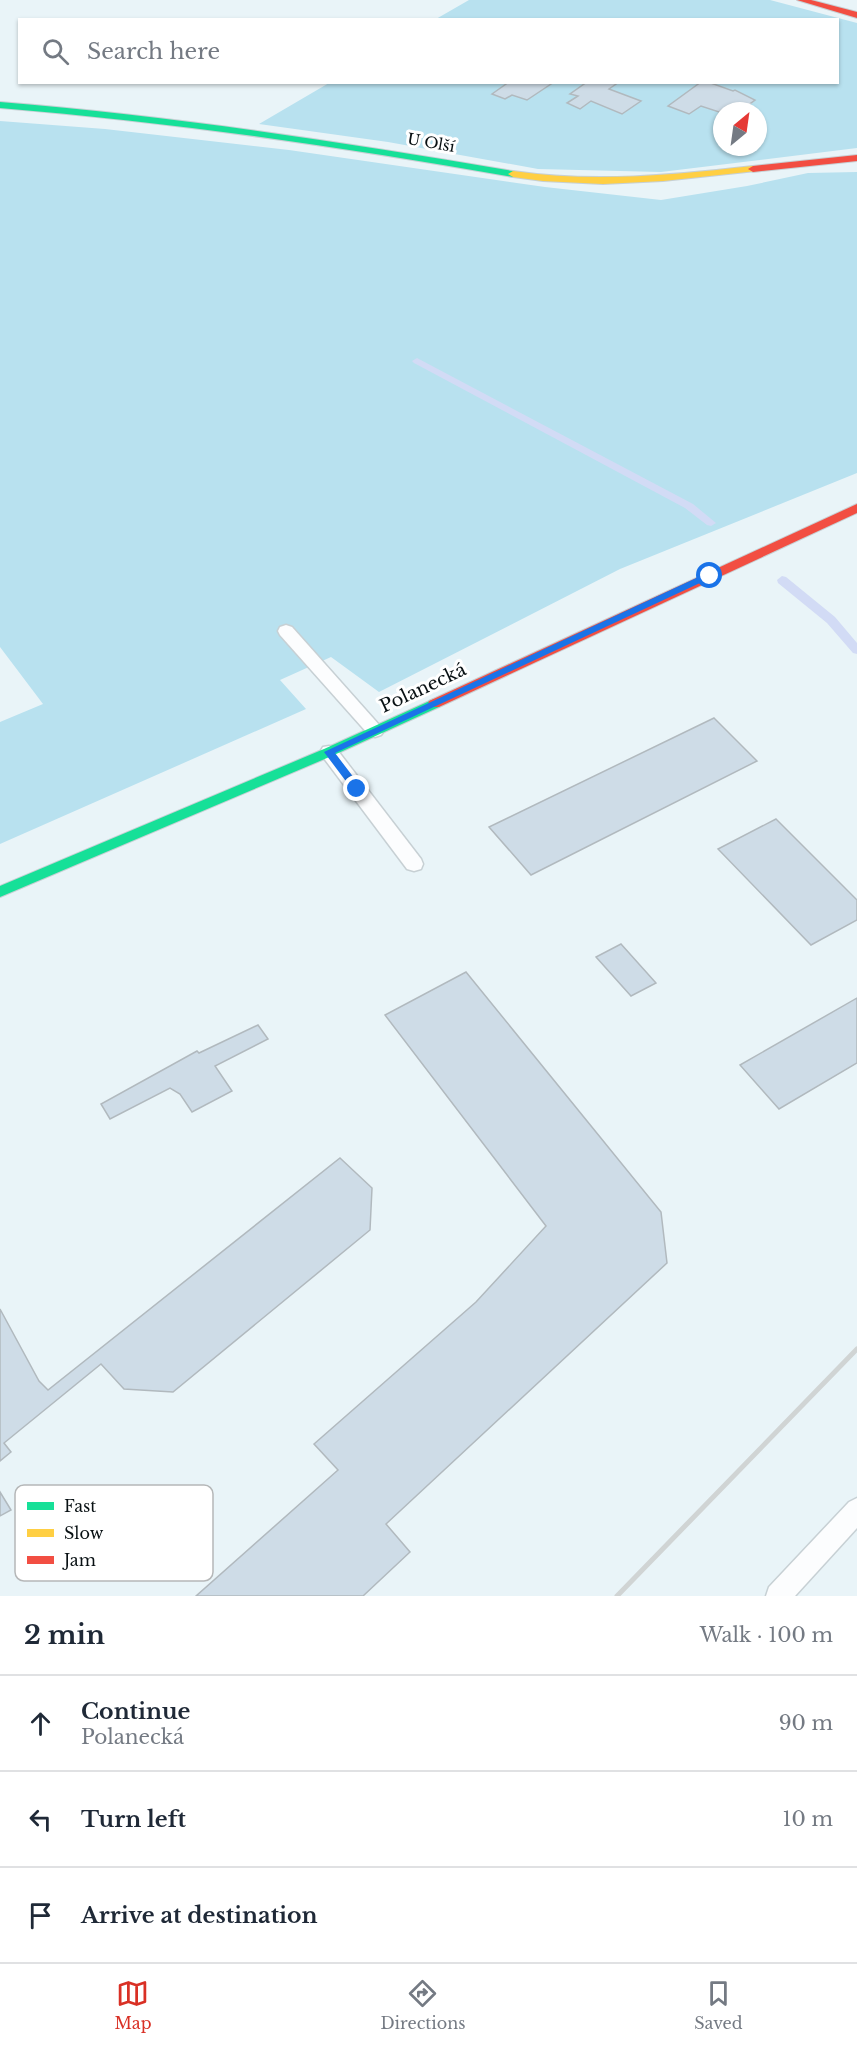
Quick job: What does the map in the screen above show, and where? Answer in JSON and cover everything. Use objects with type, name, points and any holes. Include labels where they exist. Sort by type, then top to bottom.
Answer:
[{"type":"street","points":[[801,0],[857,15]]},
{"type":"street","name":"U Olší","points":[[0,105],[83,111],[246,132],[372,149],[522,176],[597,182],[661,179],[857,158]]},
{"type":"street","name":"Polanecká","points":[[0,892],[329,752],[857,508]]},
{"type":"lane","points":[[286,631],[375,731]]},
{"type":"lane","points":[[329,752],[414,864]]},
{"type":"lane","points":[[778,1596],[857,1510]]},
{"type":"shaded area","points":[[469,0],[770,0],[838,18],[438,18]]},
{"type":"shaded area","points":[[839,18],[857,23],[857,148],[661,172],[538,169],[388,142],[259,124],[327,84],[839,84]]},
{"type":"shaded area","points":[[0,121],[105,129],[289,150],[545,187],[661,200],[808,173],[857,172],[857,473],[620,569],[379,692],[331,657],[280,680],[306,709],[0,844],[0,722],[43,704],[0,647]]},
{"type":"building","points":[[506,84],[551,84],[527,100],[512,95],[505,99],[492,94]]},
{"type":"building","points":[[584,84],[616,84],[609,89],[641,101],[622,114],[591,101],[580,109],[567,103],[578,96],[570,94]]},
{"type":"building","points":[[698,84],[714,84],[735,90],[755,100],[752,102],[713,102],[713,110],[701,106],[689,114],[668,106]]},
{"type":"building","points":[[714,718],[757,761],[531,875],[489,827]]},
{"type":"building","points":[[776,819],[857,900],[857,920],[811,945],[718,849]]},
{"type":"building","points":[[621,944],[656,983],[631,996],[596,957]]},
{"type":"building","points":[[466,972],[661,1212],[667,1263],[386,1524],[410,1552],[363,1596],[196,1596],[338,1470],[314,1444],[476,1302],[546,1226],[385,1015]]},
{"type":"building","points":[[857,998],[857,1063],[779,1109],[740,1065]]},
{"type":"building","points":[[258,1025],[268,1039],[215,1066],[232,1091],[192,1112],[180,1094],[170,1088],[110,1119],[101,1104],[197,1051],[199,1053]]},
{"type":"building","points":[[340,1158],[372,1188],[370,1230],[173,1392],[124,1389],[101,1364],[4,1443],[11,1452],[0,1461],[0,1309],[39,1381],[48,1390]]},
{"type":"building","points":[[0,1492],[11,1510],[0,1516]]},
{"type":"waterway","points":[[417,361],[689,506],[711,523]]},
{"type":"waterway","points":[[782,580],[831,620],[857,650]]},
{"type":"railway","points":[[617,1596],[857,1349]]},
{"type":"traffic: fast","points":[[0,105],[193,124],[385,152],[513,174]]},
{"type":"traffic: fast","points":[[0,892],[329,752],[434,704]]},
{"type":"traffic: slow","points":[[513,174],[573,181],[603,181],[753,169]]},
{"type":"traffic: jam","points":[[801,0],[857,15]]},
{"type":"traffic: jam","points":[[753,169],[857,158]]},
{"type":"traffic: jam","points":[[434,704],[857,508]]},
{"type":"route","points":[[357,789],[329,752],[710,576]]}]
